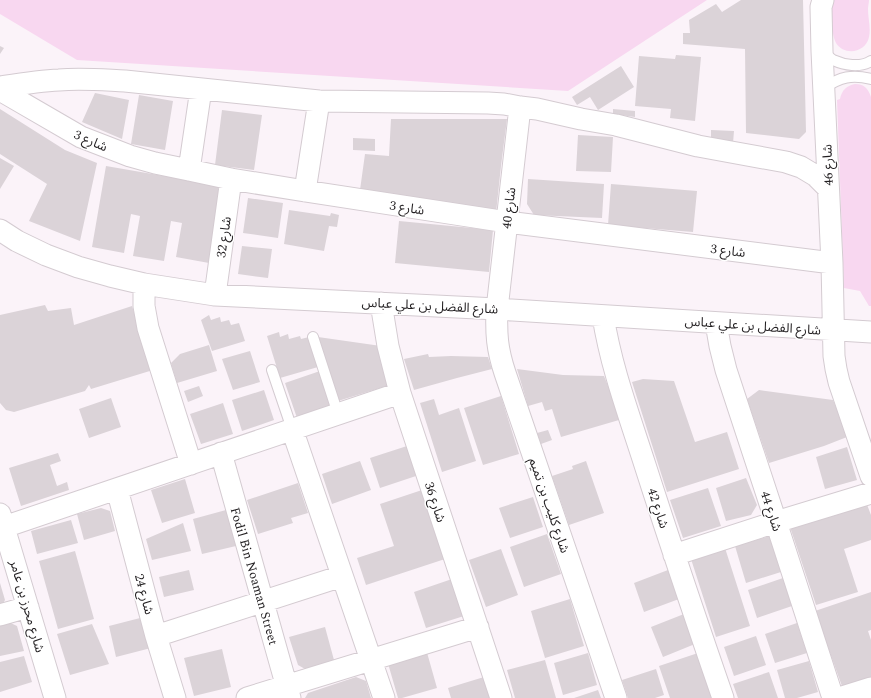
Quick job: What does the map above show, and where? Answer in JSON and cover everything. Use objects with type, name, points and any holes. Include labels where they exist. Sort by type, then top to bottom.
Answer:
[{"type":"street","name":"شارع 46","points":[[823,0],[821,7],[822,52],[832,262],[834,356],[836,369],[871,476]]},
{"type":"street","points":[[0,89],[28,82],[60,79],[92,79],[319,101],[504,104],[616,125],[698,146],[786,162],[816,176],[828,188]]},
{"type":"street","name":"شارع 3","points":[[0,89],[81,137],[130,156],[155,163],[232,179],[507,222],[832,262]]},
{"type":"street","points":[[189,170],[201,89]]},
{"type":"street","points":[[305,191],[319,101]]},
{"type":"street","name":"شارع 40","points":[[497,309],[520,107]]},
{"type":"street","name":"شارع 32","points":[[214,295],[232,179]]},
{"type":"street","name":"شارع الفضل بن علي عباس","points":[[6,238],[78,267],[110,276],[144,284],[214,295],[497,309],[871,332]]},
{"type":"street","points":[[144,284],[144,306],[148,328],[191,464]]},
{"type":"street","name":"شارع 36","points":[[381,303],[388,346],[400,392],[501,698]]},
{"type":"street","name":"شارع كليب بن تميم","points":[[497,309],[497,341],[503,368],[616,698]]},
{"type":"street","name":"شارع 42","points":[[602,316],[612,362],[674,555],[723,698]]},
{"type":"street","name":"شارع 44","points":[[716,323],[726,370],[833,698]]},
{"type":"street","points":[[2,520],[117,489],[400,392]]},
{"type":"street","points":[[292,429],[384,698]]},
{"type":"street","name":"Fodil Bin Noaman Street","points":[[221,453],[288,692]]},
{"type":"street","name":"شارع 24","points":[[117,489],[156,636],[175,698]]},
{"type":"street","points":[[674,555],[871,493]]},
{"type":"street","name":"شارع محرز بن عامر","points":[[2,520],[54,698]]},
{"type":"street","points":[[156,636],[342,576]]},
{"type":"street","points":[[0,615],[28,607]]},
{"type":"street","points":[[247,698],[288,692],[371,660],[478,628]]},
{"type":"street","points":[[839,698],[871,688]]},
{"type":"lane","points":[[822,52],[832,59],[844,63],[856,65],[871,61]]},
{"type":"lane","points":[[824,88],[832,82],[852,76],[862,76],[871,79]]},
{"type":"lane","points":[[313,337],[338,414]]},
{"type":"lane","points":[[272,370],[292,429]]},
{"type":"shaded area","points":[[0,0],[707,0],[568,91],[77,60],[0,14]]},
{"type":"shaded area","points":[[833,0],[869,0],[868,9],[870,34],[864,47],[854,51],[849,51],[844,50],[836,43],[833,34],[832,22]]},
{"type":"shaded area","points":[[855,84],[865,87],[871,97],[871,306],[869,306],[860,291],[844,288],[837,100],[840,99],[845,89]]},
{"type":"building","points":[[741,0],[803,0],[806,132],[799,139],[746,133],[745,49],[683,44],[683,33],[690,33],[689,20],[716,4],[722,12]]},
{"type":"building","points":[[0,46],[4,48],[0,54]]},
{"type":"building","points":[[676,55],[701,57],[695,121],[670,118],[671,109],[635,106],[639,56],[675,59]]},
{"type":"building","points":[[621,66],[634,87],[598,110],[590,97],[577,105],[572,97]]},
{"type":"building","points":[[95,93],[129,100],[122,139],[82,122]]},
{"type":"building","points":[[139,95],[173,101],[165,150],[131,144]]},
{"type":"building","points":[[0,109],[65,150],[97,163],[80,241],[29,221],[47,184],[0,154]]},
{"type":"building","points":[[613,109],[635,111],[635,117],[613,114]]},
{"type":"building","points":[[222,110],[262,115],[254,170],[215,165]]},
{"type":"building","points":[[391,119],[507,119],[496,213],[360,190],[365,154],[389,156]]},
{"type":"building","points":[[711,130],[734,131],[733,143],[711,142]]},
{"type":"building","points":[[578,135],[613,137],[611,172],[576,171]]},
{"type":"building","points":[[353,138],[375,139],[375,151],[353,150]]},
{"type":"building","points":[[0,158],[14,166],[0,189]]},
{"type":"building","points":[[106,166],[222,186],[209,263],[176,257],[182,223],[171,221],[164,261],[133,256],[140,216],[131,214],[124,253],[92,247]]},
{"type":"building","points":[[528,179],[604,184],[602,218],[534,215],[527,204]]},
{"type":"building","points":[[611,184],[697,191],[693,232],[608,225]]},
{"type":"building","points":[[248,198],[283,203],[278,238],[243,233]]},
{"type":"building","points":[[289,210],[330,216],[331,213],[339,215],[337,227],[329,226],[324,251],[284,244]]},
{"type":"building","points":[[399,221],[493,230],[489,272],[395,263]]},
{"type":"building","points":[[242,246],[272,249],[268,278],[238,274]]},
{"type":"building","points":[[45,305],[48,311],[71,308],[74,325],[132,306],[153,370],[91,389],[89,385],[85,391],[14,412],[6,410],[0,403],[0,315]]},
{"type":"building","points":[[209,315],[211,320],[220,317],[221,322],[229,320],[231,325],[239,323],[245,341],[212,351],[201,320]]},
{"type":"building","points":[[279,332],[280,337],[288,334],[289,339],[300,336],[301,339],[309,337],[318,367],[280,378],[267,336]]},
{"type":"building","points":[[318,337],[381,346],[393,384],[338,401]]},
{"type":"building","points":[[209,345],[217,371],[177,383],[171,363],[180,354]]},
{"type":"building","points":[[250,351],[260,382],[233,390],[222,359]]},
{"type":"building","points":[[428,354],[429,357],[488,357],[492,369],[414,390],[404,359]]},
{"type":"building","points":[[517,369],[563,375],[604,376],[619,420],[561,437],[552,409],[545,411],[542,402],[528,406]]},
{"type":"building","points":[[320,371],[332,406],[297,418],[285,383]]},
{"type":"building","points":[[643,379],[674,381],[695,442],[727,432],[739,469],[667,492],[632,382]]},
{"type":"building","points":[[199,386],[203,396],[188,402],[184,391]]},
{"type":"building","points":[[264,390],[274,420],[242,431],[232,400]]},
{"type":"building","points":[[759,390],[833,400],[847,437],[824,446],[769,463],[747,399]]},
{"type":"building","points":[[501,396],[519,454],[483,465],[464,408]]},
{"type":"building","points":[[111,398],[121,427],[89,438],[79,409]]},
{"type":"building","points":[[434,399],[439,415],[459,408],[476,461],[442,472],[420,403]]},
{"type":"building","points":[[223,403],[233,434],[201,444],[190,414]]},
{"type":"building","points":[[548,430],[552,440],[541,444],[537,433]]},
{"type":"building","points":[[407,446],[416,476],[380,488],[370,458]]},
{"type":"building","points":[[847,447],[857,480],[825,489],[816,457]]},
{"type":"building","points":[[58,453],[61,461],[50,465],[57,486],[67,482],[69,490],[21,506],[9,468]]},
{"type":"building","points":[[360,461],[371,490],[332,504],[322,474]]},
{"type":"building","points":[[586,461],[604,513],[569,525],[552,476],[573,469],[572,466]]},
{"type":"building","points":[[746,478],[757,505],[751,515],[726,521],[716,488]]},
{"type":"building","points":[[185,479],[195,513],[162,523],[151,490]]},
{"type":"building","points":[[298,483],[308,513],[291,518],[293,523],[258,534],[247,500]]},
{"type":"building","points":[[708,488],[721,526],[683,538],[670,500]]},
{"type":"building","points":[[422,490],[445,559],[366,585],[357,558],[394,546],[380,504]]},
{"type":"building","points":[[533,497],[543,527],[510,538],[499,508]]},
{"type":"building","points":[[866,502],[871,515],[871,540],[844,549],[858,592],[816,605],[790,527]]},
{"type":"building","points":[[101,508],[110,511],[115,531],[84,540],[77,514]]},
{"type":"building","points":[[226,510],[236,546],[202,554],[193,519]]},
{"type":"building","points":[[71,520],[78,543],[37,554],[31,531]]},
{"type":"building","points":[[183,523],[191,551],[152,560],[146,539]]},
{"type":"building","points":[[547,534],[561,574],[524,587],[510,547]]},
{"type":"building","points":[[770,536],[781,572],[746,583],[735,546]]},
{"type":"building","points":[[725,548],[750,626],[716,637],[691,559]]},
{"type":"building","points":[[501,549],[518,595],[486,607],[469,560]]},
{"type":"building","points":[[75,551],[94,619],[58,629],[39,561]]},
{"type":"building","points":[[189,570],[194,590],[164,597],[159,577]]},
{"type":"building","points":[[668,570],[679,599],[644,612],[634,583]]},
{"type":"building","points":[[783,578],[792,606],[757,618],[748,590]]},
{"type":"building","points":[[452,579],[464,616],[426,628],[414,592]]},
{"type":"building","points":[[0,583],[5,600],[0,609]]},
{"type":"building","points":[[871,592],[871,630],[868,631],[871,640],[871,679],[843,689],[815,611]]},
{"type":"building","points":[[570,599],[584,646],[545,658],[531,611]]},
{"type":"building","points":[[684,614],[695,644],[663,657],[651,627]]},
{"type":"building","points":[[144,617],[151,648],[116,657],[109,626]]},
{"type":"building","points":[[0,619],[17,626],[24,651],[0,656]]},
{"type":"building","points":[[797,623],[807,653],[775,663],[765,634]]},
{"type":"building","points":[[92,624],[109,664],[70,675],[57,634]]},
{"type":"building","points":[[325,627],[334,660],[305,669],[298,665],[289,637]]},
{"type":"building","points":[[756,636],[766,665],[734,676],[724,647]]},
{"type":"building","points":[[222,649],[231,687],[194,696],[184,658]]},
{"type":"building","points":[[426,649],[437,688],[398,698],[387,660]]},
{"type":"building","points":[[588,653],[597,685],[563,695],[554,663]]},
{"type":"building","points":[[698,653],[713,698],[670,698],[659,666]]},
{"type":"building","points":[[24,656],[32,682],[0,692],[0,662]]},
{"type":"building","points":[[545,660],[556,698],[515,698],[507,670]]},
{"type":"building","points":[[809,661],[818,692],[797,698],[785,698],[777,670]]},
{"type":"building","points":[[656,669],[664,695],[655,698],[628,698],[622,680]]},
{"type":"building","points":[[769,672],[778,698],[738,698],[733,684]]},
{"type":"building","points":[[356,677],[366,681],[371,698],[305,698],[308,693]]},
{"type":"building","points":[[484,677],[491,698],[451,698],[448,688]]},
{"type":"building","points":[[598,690],[601,698],[574,698]]}]
